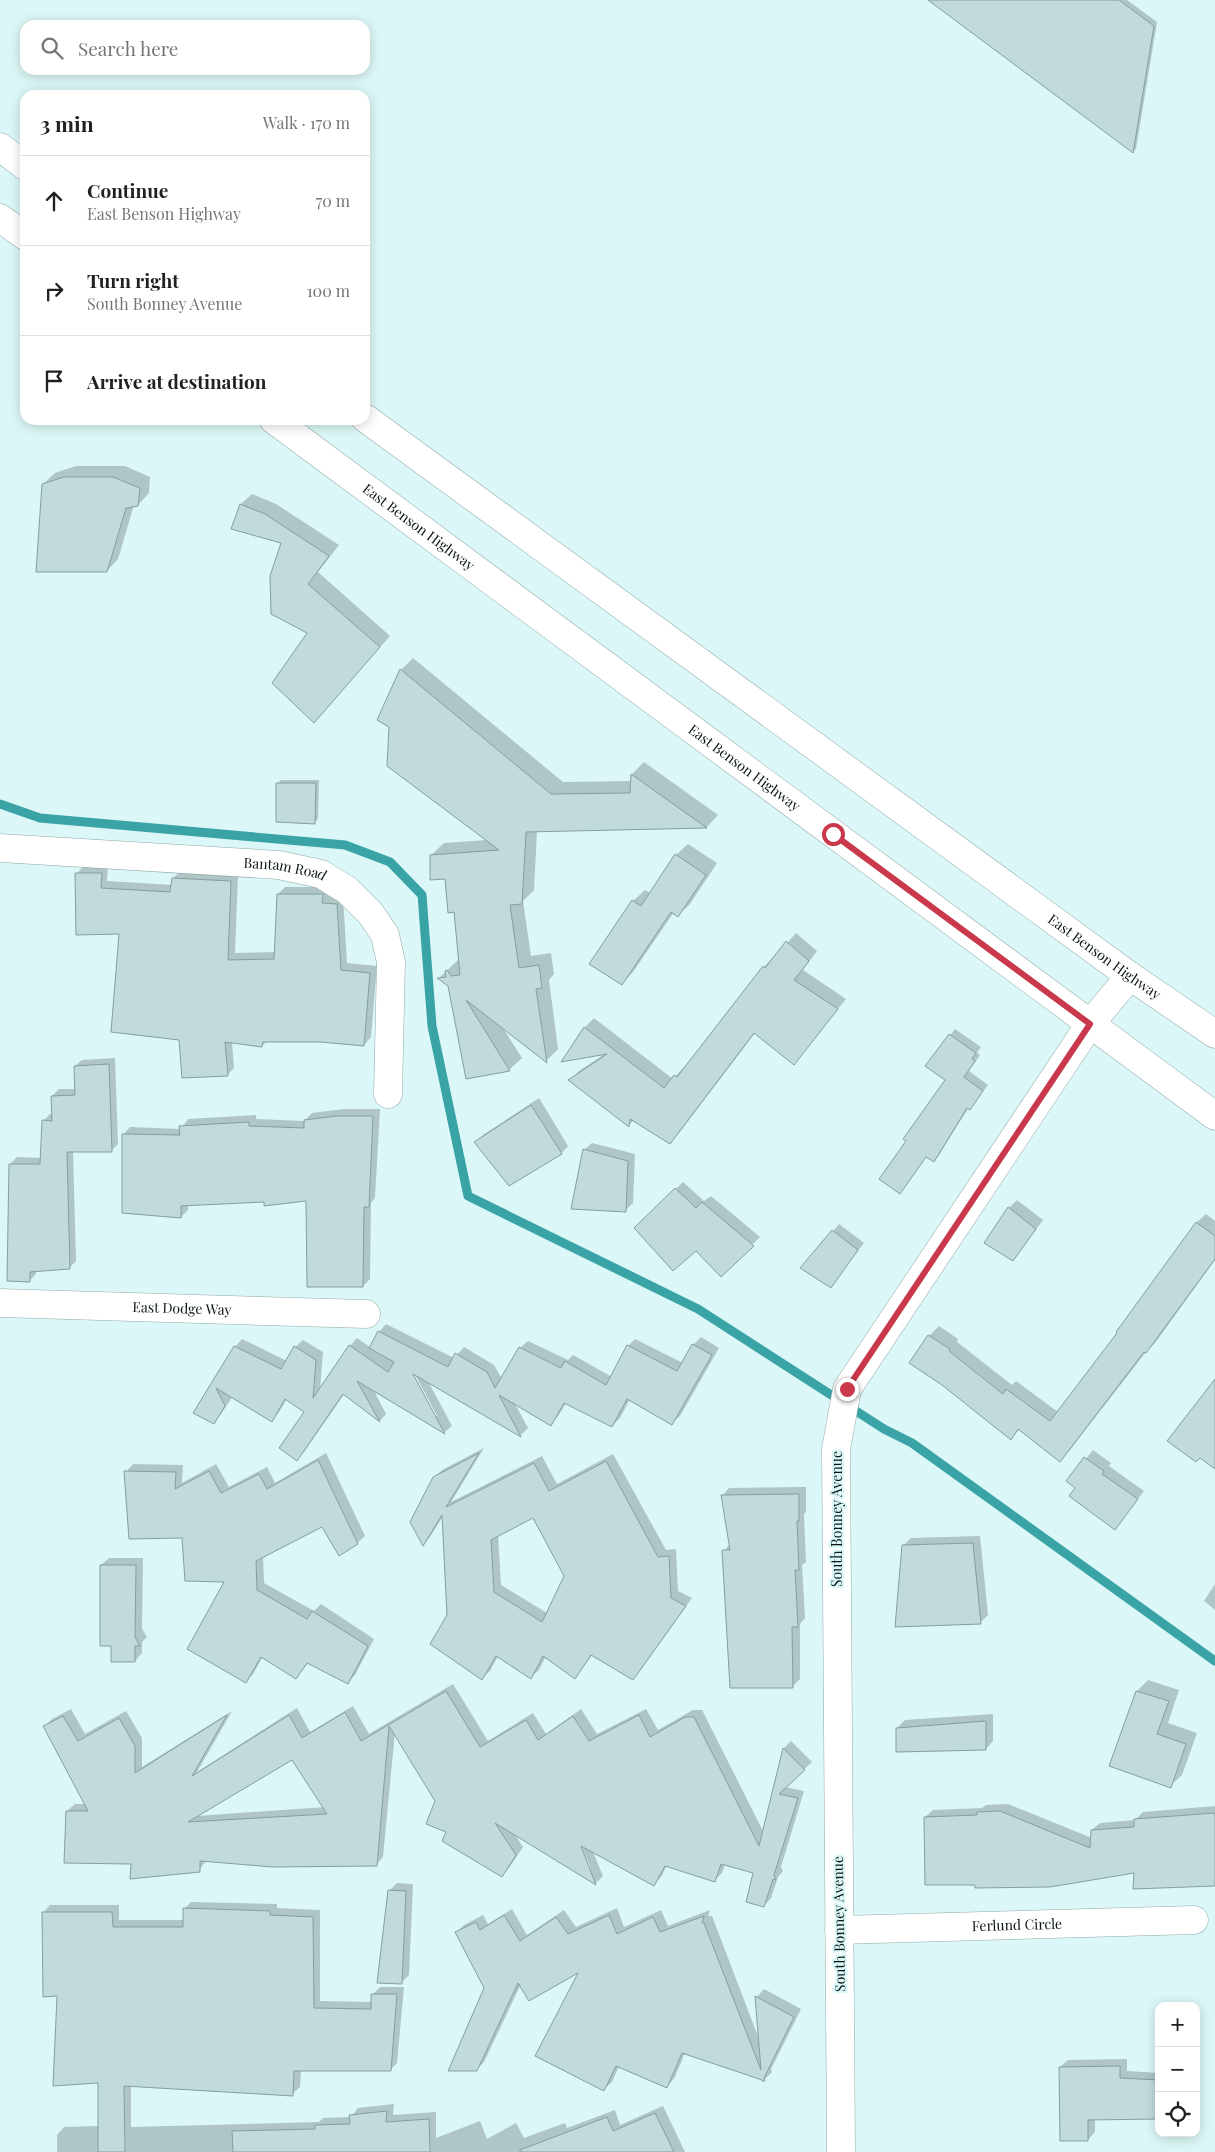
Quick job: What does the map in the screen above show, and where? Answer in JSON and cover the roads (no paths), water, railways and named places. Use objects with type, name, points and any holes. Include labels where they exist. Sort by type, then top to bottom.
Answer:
[{"type":"street","points":[[0,147],[20,162]]},
{"type":"street","points":[[0,218],[20,232]]},
{"type":"street","name":"East Benson Highway","points":[[370,422],[1130,976],[1215,1034]]},
{"type":"street","name":"East Benson Highway","points":[[281,425],[1215,1116]]},
{"type":"street","name":"Bantam Road","points":[[0,848],[279,865],[321,874],[346,890],[371,914],[385,935],[391,962],[388,1094]]},
{"type":"street","name":"South Bonney Avenue","points":[[841,2152],[836,1449],[847,1389],[1090,1024],[1130,976]]},
{"type":"street","name":"East Dodge Way","points":[[0,1303],[366,1314]]},
{"type":"street","name":"Ferlund Circle","points":[[839,1930],[1194,1920]]},
{"type":"waterway","points":[[0,804],[40,818],[345,845],[390,862],[422,895],[432,1026],[468,1196],[698,1309],[884,1429],[912,1443],[1215,1661]]}]
